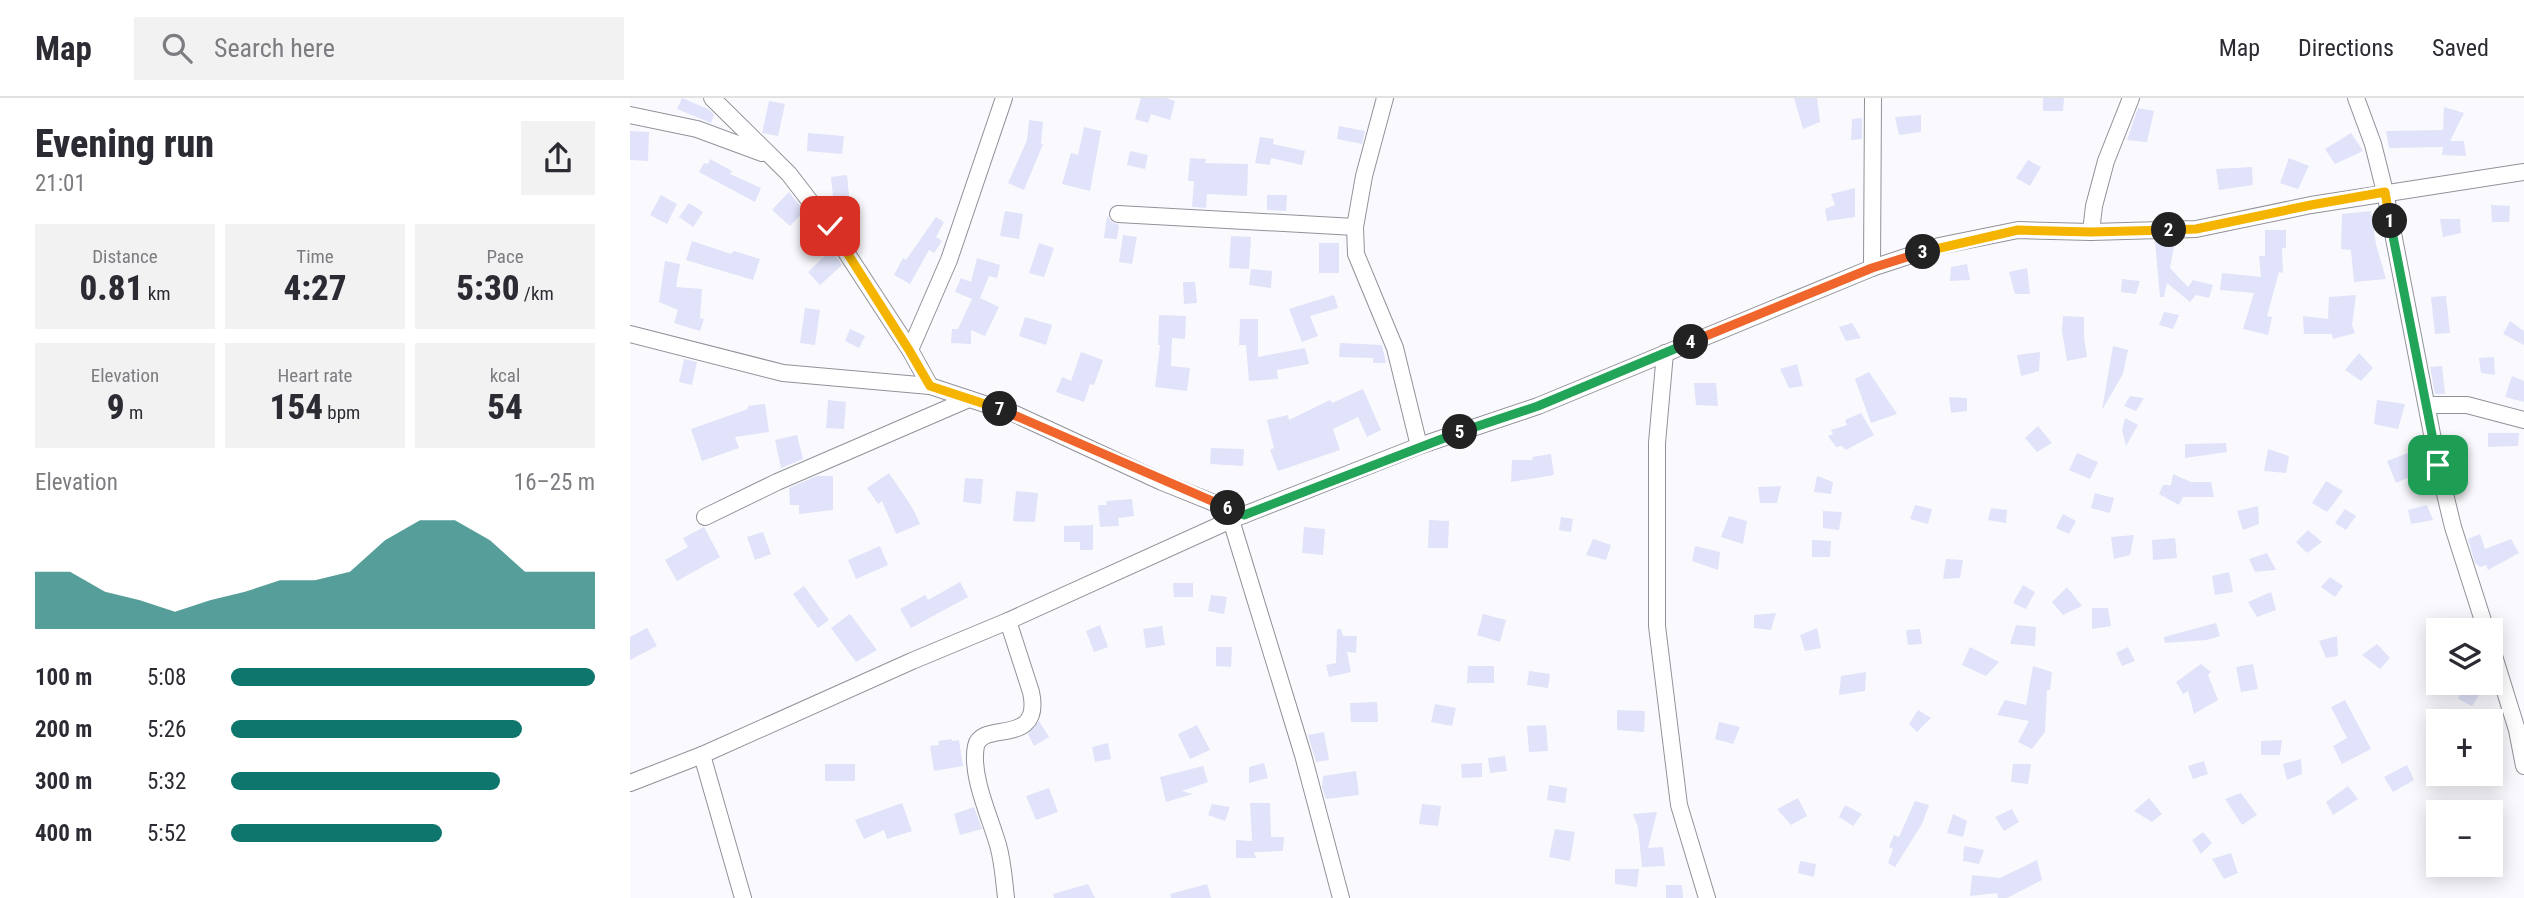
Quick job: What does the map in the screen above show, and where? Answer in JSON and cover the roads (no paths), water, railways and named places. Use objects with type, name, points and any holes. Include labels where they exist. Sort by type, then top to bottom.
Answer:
[{"type":"street","points":[[712,98],[789,174],[830,226],[930,386]]},
{"type":"street","points":[[909,350],[948,260],[1004,98]]},
{"type":"street","points":[[1385,98],[1364,176],[1355,227],[1356,254],[1395,348],[1419,446]]},
{"type":"street","points":[[1872,268],[1873,98]]},
{"type":"street","points":[[2091,232],[2094,206],[2106,161],[2131,98]]},
{"type":"street","points":[[2356,98],[2373,144],[2385,192],[2438,465],[2482,618]]},
{"type":"street","points":[[630,115],[697,130],[769,156]]},
{"type":"street","points":[[630,783],[702,755],[1008,621],[1237,517],[1419,446],[1538,406],[1872,268],[1939,246],[2018,230],[2091,232],[2196,229],[2385,192],[2524,172]]},
{"type":"street","points":[[1118,214],[1355,227]]},
{"type":"street","points":[[630,334],[783,373],[930,386],[1015,414],[1237,517],[1342,898]]},
{"type":"street","points":[[1665,353],[1657,443],[1657,626],[1679,805],[1707,898]]},
{"type":"street","points":[[705,517],[777,482],[969,399]]},
{"type":"street","points":[[2427,405],[2467,405],[2524,420]]},
{"type":"street","points":[[1006,898],[998,845],[978,779],[975,748],[982,737],[1013,730],[1025,724],[1032,715],[1031,692],[1008,621]]},
{"type":"street","points":[[2503,685],[2517,730],[2524,766]]},
{"type":"street","points":[[702,755],[743,898]]}]
